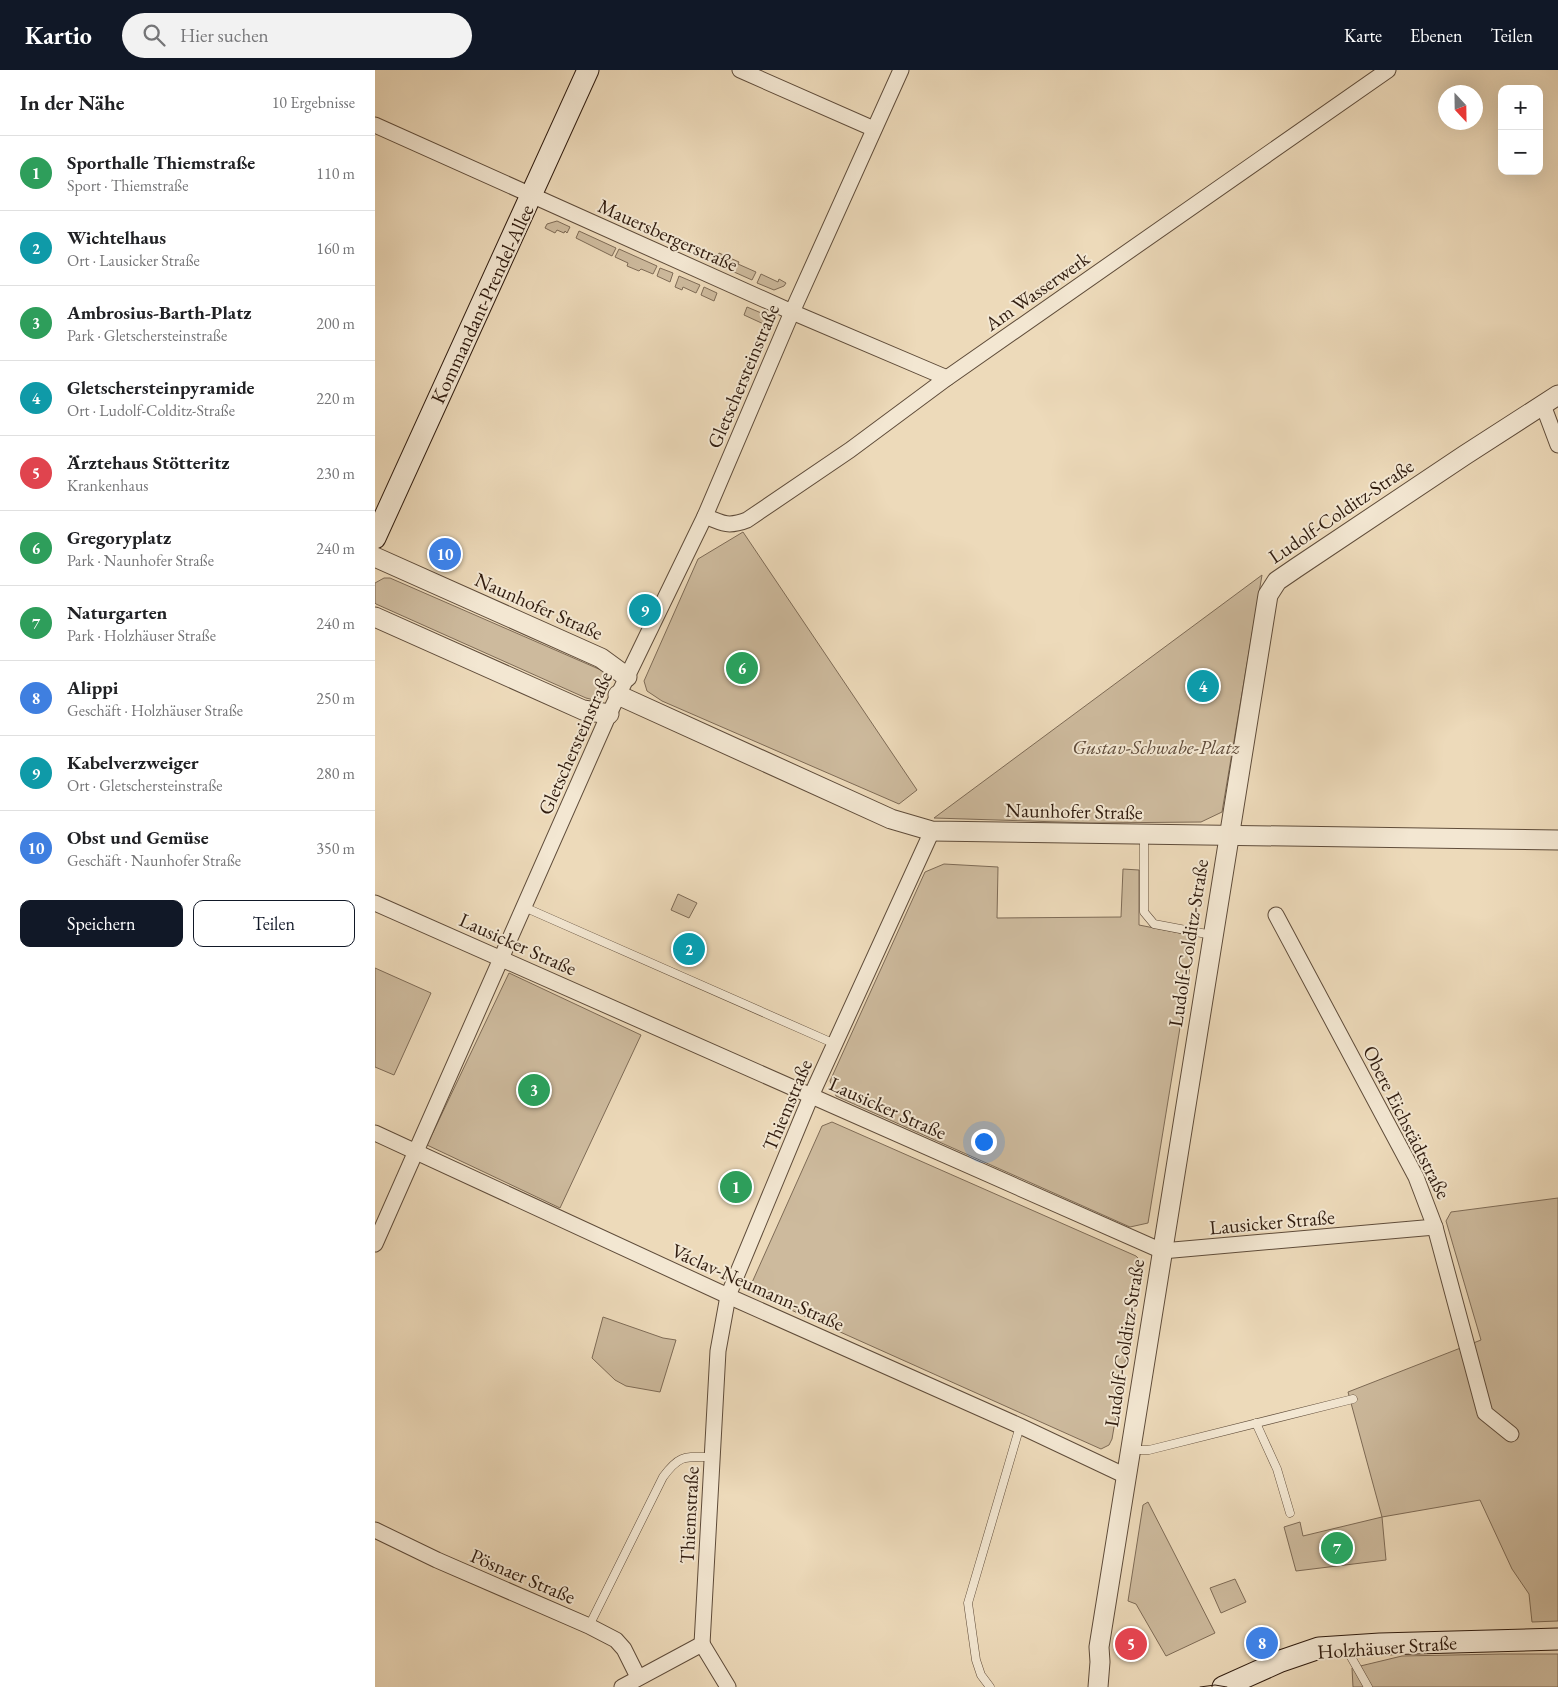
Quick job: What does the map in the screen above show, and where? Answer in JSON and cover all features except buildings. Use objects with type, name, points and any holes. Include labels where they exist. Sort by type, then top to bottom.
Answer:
[{"type":"main road","name":"Kommandant-Prendel-Allee","points":[[375,538],[588,70]]},
{"type":"main road","name":"Holzhäuser Straße","points":[[1235,1685],[1281,1661],[1319,1648],[1558,1639]]},
{"type":"street","points":[[740,70],[874,129]]},
{"type":"street","name":"Gletschersteinstraße","points":[[375,1244],[617,696],[705,516],[792,312],[901,70]]},
{"type":"street","name":"Am Wasserwerk","points":[[705,516],[722,524],[734,525],[747,520],[850,450],[947,378],[1388,70]]},
{"type":"street","name":"Mauersbergerstraße","points":[[375,125],[792,312],[947,378]]},
{"type":"street","points":[[1551,400],[1558,445]]},
{"type":"street","name":"Ludolf-Colditz-Straße","points":[[1098,1687],[1099,1647],[1268,595],[1277,581],[1465,455],[1551,400]]},
{"type":"street","name":"Naunhofer Straße","points":[[375,557],[601,658],[627,677]]},
{"type":"street","points":[[375,617],[583,710],[609,714]]},
{"type":"street","name":"Naunhofer Straße","points":[[617,696],[891,819],[932,831],[1558,840]]},
{"type":"street","name":"Thiemstraße","points":[[702,1644],[717,1351],[728,1296],[811,1096],[932,831]]},
{"type":"street","name":"Lausicker Straße","points":[[375,903],[1162,1251],[1435,1227]]},
{"type":"street","name":"Obere Eichstädtstraße","points":[[1276,915],[1416,1176],[1435,1227],[1485,1413],[1511,1434]]},
{"type":"street","name":"Václav-Neumann-Straße","points":[[375,1133],[728,1296],[1020,1426],[1126,1476]]},
{"type":"street","name":"Pösnaer Straße","points":[[375,1530],[445,1564],[589,1626],[616,1640],[624,1649],[638,1677]]},
{"type":"street","points":[[622,1687],[702,1644],[728,1687]]},
{"type":"street","name":"Ludolf-Colditz-Straße","points":[[1086,1687],[1091,1658],[1099,1647]]},
{"type":"lane","points":[[1144,834],[1144,912],[1154,924],[1212,935]]},
{"type":"lane","points":[[524,907],[835,1044]]},
{"type":"lane","points":[[1130,1450],[1149,1450],[1353,1399]]},
{"type":"lane","points":[[1256,1423],[1277,1469],[1290,1514]]},
{"type":"lane","points":[[989,1687],[981,1675],[976,1660],[968,1604],[1020,1426]]},
{"type":"lane","points":[[589,1626],[663,1477],[673,1464],[680,1459],[712,1456]]},
{"type":"lane","points":[[1345,1646],[1368,1687]]},
{"type":"green space","points":[[557,221],[570,227],[567,233],[557,230],[555,233],[545,228],[547,224]]},
{"type":"green space","points":[[579,231],[616,248],[612,256],[576,238]]},
{"type":"green space","points":[[619,249],[657,266],[653,274],[627,266],[628,263],[615,257]]},
{"type":"green space","points":[[719,253],[756,272],[752,280],[714,263]]},
{"type":"green space","points":[[660,268],[673,273],[670,282],[657,276]]},
{"type":"green space","points":[[761,274],[778,282],[779,279],[786,283],[784,286],[774,290],[757,283]]},
{"type":"green space","points":[[679,276],[700,285],[696,293],[683,287],[682,290],[675,287]]},
{"type":"green space","points":[[704,287],[717,293],[714,301],[701,295]]},
{"type":"green space","points":[[747,307],[766,315],[770,322],[768,326],[744,315]]},
{"type":"green space","points":[[743,532],[917,790],[899,804],[662,701],[647,691],[644,681],[698,559]]},
{"type":"green space","name":"Gustav-Schwabe-Platz","points":[[1262,575],[1222,812],[1201,822],[1091,823],[934,818]]},
{"type":"green space","points":[[384,578],[390,578],[601,670],[608,677],[598,701],[586,698],[376,604],[375,583]]},
{"type":"green space","points":[[944,864],[998,867],[997,918],[1121,917],[1123,869],[1139,870],[1139,925],[1195,936],[1148,1223],[1130,1227],[836,1096],[830,1081],[925,872]]},
{"type":"green space","points":[[678,894],[697,903],[689,918],[671,910]]},
{"type":"green space","points":[[375,968],[431,993],[394,1075],[375,1067]]},
{"type":"green space","points":[[509,973],[641,1035],[560,1208],[427,1145]]},
{"type":"green space","points":[[832,1122],[1136,1256],[1139,1259],[1141,1269],[1112,1439],[1109,1445],[1101,1449],[751,1292],[750,1287],[822,1126]]},
{"type":"green space","points":[[1558,1198],[1558,1621],[1532,1622],[1529,1594],[1512,1569],[1480,1500],[1382,1517],[1348,1392],[1481,1340],[1446,1221],[1451,1212]]},
{"type":"green space","points":[[603,1317],[663,1338],[676,1340],[660,1392],[626,1386],[615,1380],[592,1358]]},
{"type":"green space","points":[[1148,1502],[1215,1633],[1166,1656],[1136,1604],[1128,1601],[1143,1505]]},
{"type":"green space","points":[[1382,1517],[1386,1560],[1296,1571],[1284,1527],[1300,1522],[1303,1536]]},
{"type":"green space","points":[[1235,1579],[1246,1602],[1221,1613],[1210,1588]]},
{"type":"green space","points":[[1558,1654],[1558,1687],[1353,1687],[1352,1668],[1402,1656]]},
{"type":"tram line","points":[[1200,1687],[1215,1685],[1227,1687]]},
{"type":"place","name":"Obst und Gemüse","points":[[445,554]]},
{"type":"place","name":"Kabelverzweiger","points":[[645,610]]},
{"type":"place","name":"Gregoryplatz","points":[[742,668]]},
{"type":"place","name":"Gletschersteinpyramide","points":[[1203,686]]},
{"type":"place","name":"Wichtelhaus","points":[[689,949]]},
{"type":"place","name":"Ambrosius-Barth-Platz","points":[[534,1090]]},
{"type":"place","name":"Sporthalle Thiemstraße","points":[[736,1187]]},
{"type":"place","name":"Naturgarten","points":[[1337,1548]]},
{"type":"place","name":"Alippi","points":[[1262,1643]]},
{"type":"place","name":"Ärztehaus Stötteritz","points":[[1131,1644]]}]
